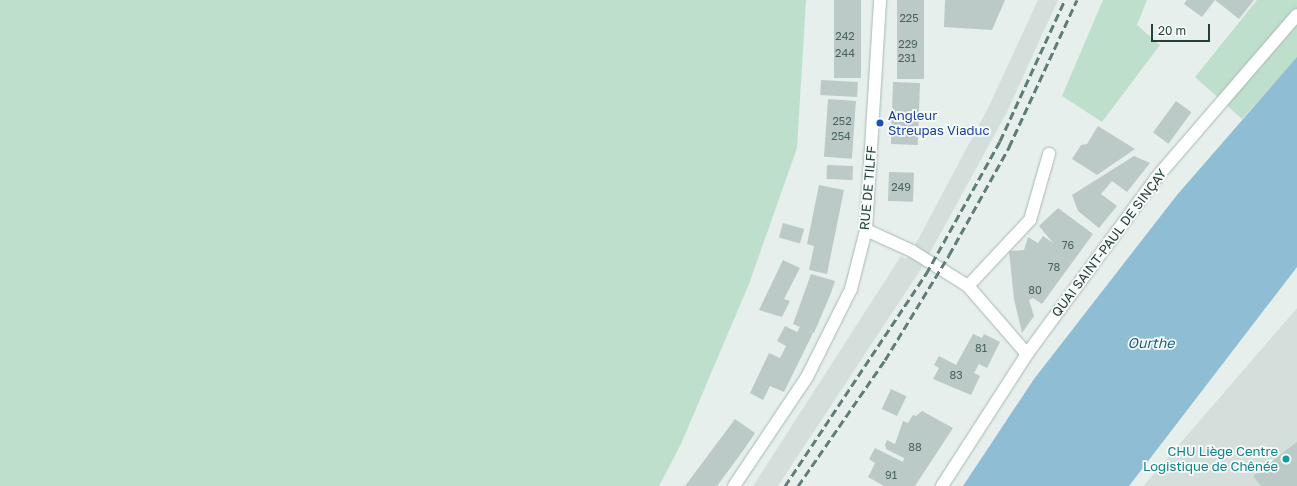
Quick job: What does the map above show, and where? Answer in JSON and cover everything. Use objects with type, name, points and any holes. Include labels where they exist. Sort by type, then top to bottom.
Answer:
[{"type":"street","name":"RUE DE TILFF","points":[[734,486],[808,377],[851,289],[866,230],[880,0]]},
{"type":"street","name":"QUAI SAINT-PAUL DE SINÇAY","points":[[942,486],[1027,354],[1157,177],[1297,15]]},
{"type":"street","points":[[968,286],[1030,220],[1049,154]]},
{"type":"street","points":[[866,230],[912,251],[968,286],[1027,354]]},
{"type":"shaded area","points":[[1038,0],[1058,0],[1006,114],[921,269],[778,486],[753,486],[901,256],[906,259],[919,238],[989,106]]},
{"type":"shaded area","points":[[1297,308],[1297,486],[1144,486],[1145,484]]},
{"type":"green space","points":[[0,0],[806,0],[797,148],[749,284],[681,444],[659,486],[0,486]]},
{"type":"green space","points":[[1103,0],[1147,0],[1137,25],[1160,45],[1102,122],[1062,96]]},
{"type":"green space","points":[[1257,0],[1297,0],[1297,58],[1242,119],[1195,77]]},
{"type":"water","name":"Ourthe","points":[[1297,57],[1297,267],[1129,486],[963,486],[1034,379],[1177,195]]},
{"type":"building","points":[[834,0],[861,0],[861,78],[834,78]]},
{"type":"building","points":[[897,0],[924,0],[924,79],[897,79]]},
{"type":"building","points":[[945,0],[1005,0],[992,30],[944,27]]},
{"type":"building","points":[[1187,0],[1215,0],[1202,17],[1184,4]]},
{"type":"building","points":[[1215,0],[1254,0],[1239,19]]},
{"type":"building","points":[[821,80],[858,82],[857,97],[820,95]]},
{"type":"building","points":[[893,82],[920,83],[918,145],[891,144]]},
{"type":"building","points":[[828,99],[856,101],[852,159],[824,157]]},
{"type":"building","points":[[1176,101],[1191,112],[1168,144],[1153,133]]},
{"type":"building","points":[[1098,126],[1135,149],[1097,175],[1072,159],[1081,145],[1087,144]]},
{"type":"building","points":[[1134,156],[1150,163],[1127,192],[1112,181],[1101,194],[1117,206],[1099,228],[1078,211],[1072,195]]},
{"type":"building","points":[[827,165],[853,166],[852,180],[827,179]]},
{"type":"building","points":[[889,172],[914,173],[913,202],[888,201]]},
{"type":"building","points":[[819,185],[844,190],[827,274],[809,270],[814,246],[807,244]]},
{"type":"building","points":[[1058,208],[1093,234],[1042,304],[1033,298],[1029,300],[1034,316],[1022,333],[1014,299],[1009,251],[1024,250],[1028,237],[1038,243],[1043,236],[1053,243],[1039,226]]},
{"type":"building","points":[[783,223],[804,229],[800,243],[779,237]]},
{"type":"building","points":[[783,260],[800,268],[784,299],[790,301],[782,317],[759,310]]},
{"type":"building","points":[[811,274],[835,281],[831,293],[814,333],[807,330],[813,333],[784,392],[770,386],[763,400],[750,393],[769,353],[780,358],[786,346],[777,341],[785,326],[797,332],[800,327],[793,324]]},
{"type":"building","points":[[973,334],[982,338],[984,334],[1000,342],[987,368],[979,364],[974,373],[980,376],[971,395],[933,379],[939,368],[934,365],[939,356],[956,365]]},
{"type":"building","points":[[891,389],[906,396],[897,416],[882,409]]},
{"type":"building","points":[[922,411],[953,428],[915,486],[884,486],[868,477],[875,463],[869,459],[875,448],[903,462],[904,458],[886,449],[885,445],[887,440],[895,444],[903,421],[908,423],[913,415],[916,416]]},
{"type":"building","points":[[735,419],[755,433],[717,486],[685,486]]},
{"type":"building","name":"CHU Liège Centre Logistique de Chênée","points":[[1297,442],[1297,486],[1261,486],[1253,476]]},
{"type":"railway","points":[[785,486],[926,274],[1000,141],[1065,0]]},
{"type":"railway","points":[[798,486],[885,360],[949,255],[1009,147],[1077,0]]},
{"type":"place","name":"Angleur Streupas Viaduc","points":[[880,123]]},
{"type":"place","name":"CHU Liège Centre Logistique de Chênée","points":[[1286,459]]}]
